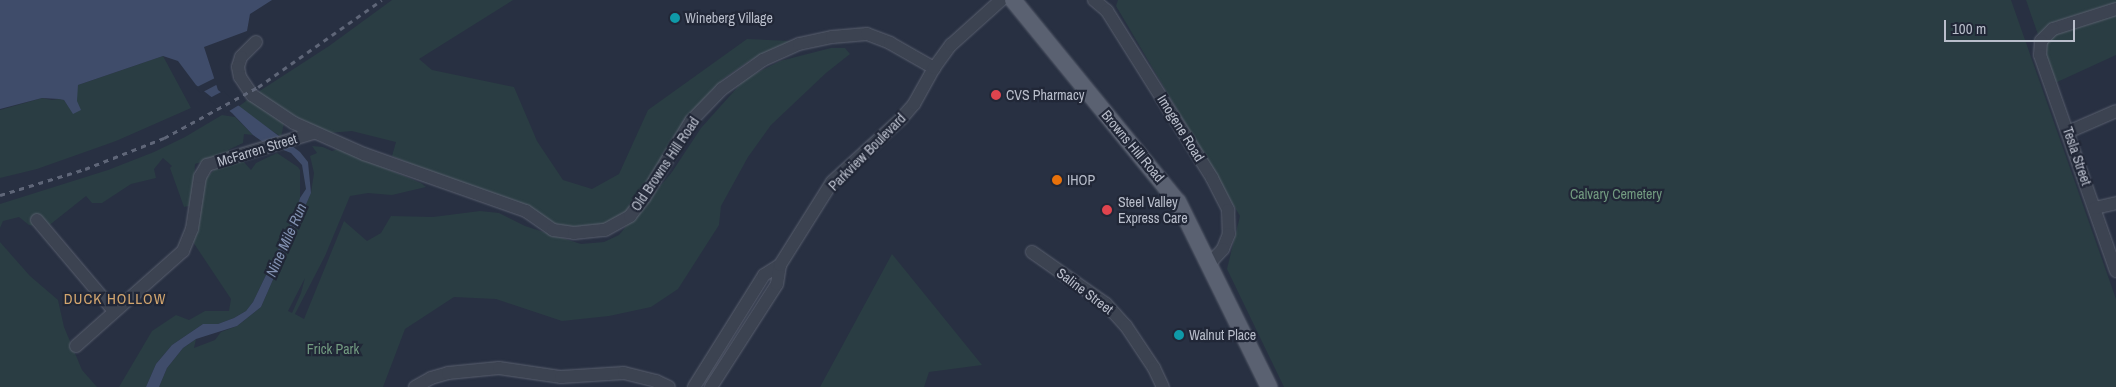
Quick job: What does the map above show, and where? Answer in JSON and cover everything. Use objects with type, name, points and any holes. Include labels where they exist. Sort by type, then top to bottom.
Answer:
[{"type":"main road","name":"Browns Hill Road","points":[[1013,0],[1178,202],[1270,387]]},
{"type":"street","name":"Parkview Boulevard","points":[[711,387],[777,284],[780,265],[832,182],[901,119],[914,104],[934,68],[951,45],[1001,0]]},
{"type":"street","name":"Imogene Road","points":[[1094,0],[1107,11],[1212,178],[1228,210],[1230,234],[1223,249],[1209,264]]},
{"type":"street","name":"Tesla Street","points":[[2116,9],[2053,29],[2041,41],[2040,55],[2116,271]]},
{"type":"street","name":"Old Browns Hill Road","points":[[256,42],[241,57],[239,73],[252,95],[308,134],[526,210],[553,230],[574,232],[605,230],[630,216],[644,198],[691,121],[722,89],[763,60],[799,44],[832,37],[867,34],[890,42],[934,68]]},
{"type":"street","points":[[2068,132],[2116,111]]},
{"type":"street","name":"McFarren Street","points":[[114,311],[182,251],[192,229],[202,171],[207,166],[308,134]]},
{"type":"street","points":[[2095,208],[2116,203]]},
{"type":"street","points":[[37,220],[114,311],[76,346]]},
{"type":"street","name":"Saline Street","points":[[1032,252],[1106,304],[1126,326],[1154,368],[1163,387]]},
{"type":"street","name":"Parkview Boulevard","points":[[694,387],[764,275],[780,265]]},
{"type":"street","points":[[415,387],[431,378],[448,373],[500,368],[561,377],[624,373],[656,381],[668,387]]},
{"type":"green space","points":[[392,0],[513,0],[419,59],[432,70],[514,87],[537,141],[563,180],[592,189],[619,174],[648,110],[747,39],[791,41],[749,61],[723,79],[699,104],[645,188],[625,214],[600,226],[571,228],[556,224],[392,156],[396,142],[352,131],[329,133],[274,106],[255,94],[329,46]]},
{"type":"green space","name":"Calvary Cemetery","points":[[1118,0],[2011,0],[2116,299],[2116,387],[1284,387],[1227,269],[1240,216],[1116,6]]},
{"type":"green space","points":[[2026,0],[2116,0],[2116,55],[2055,83]]},
{"type":"green space","name":"Frick Park","points":[[831,48],[845,48],[850,54],[826,73],[771,125],[748,157],[721,206],[719,225],[678,289],[651,307],[609,316],[562,321],[496,299],[454,297],[405,329],[383,387],[159,387],[167,368],[183,348],[196,339],[194,348],[215,340],[221,332],[237,326],[261,307],[311,193],[314,173],[310,156],[317,153],[312,146],[323,147],[332,151],[338,149],[421,183],[426,187],[392,195],[368,193],[350,196],[325,256],[295,314],[304,319],[344,221],[367,241],[381,233],[391,216],[433,217],[480,211],[499,213],[525,226],[581,244],[604,242],[619,235],[672,172],[701,128],[745,79],[780,61]],"holes":[[[305,278],[292,313],[288,311]]]},
{"type":"green space","points":[[163,56],[191,108],[116,141],[37,169],[0,178],[0,110],[42,98],[64,100],[73,113],[78,85]]},
{"type":"green space","points":[[250,98],[284,123],[281,137],[238,107]]},
{"type":"green space","points":[[222,115],[235,117],[253,135],[244,134],[243,143],[228,150],[231,153],[195,164],[193,199],[189,206],[184,207],[170,168],[172,166],[163,158],[154,169],[156,178],[131,184],[102,203],[92,203],[86,196],[47,227],[29,225],[19,217],[3,221],[0,228],[0,204],[108,170],[154,152],[185,137]]},
{"type":"green space","points":[[277,153],[300,170],[300,198],[293,219],[253,302],[246,311],[234,318],[218,324],[203,324],[172,345],[156,364],[146,387],[119,387],[152,331],[176,315],[189,320],[205,311],[229,311],[231,299],[193,242],[205,179],[215,169],[243,161],[251,170],[256,163]]},
{"type":"green space","points":[[0,242],[30,276],[58,300],[64,327],[82,370],[97,387],[0,387]]},
{"type":"green space","points":[[892,254],[982,365],[929,372],[924,387],[820,387]]},
{"type":"water","name":"Nine Mile Run","points":[[0,0],[272,0],[250,14],[247,31],[204,47],[218,90],[300,152],[308,162],[311,193],[261,307],[237,326],[196,339],[183,348],[167,368],[159,387],[146,387],[156,364],[172,345],[203,324],[218,324],[234,318],[246,311],[253,302],[293,219],[300,198],[306,189],[302,165],[291,153],[263,142],[253,135],[232,113],[196,85],[178,61],[163,56],[78,85],[77,101],[81,110],[73,114],[64,100],[59,99],[42,98],[0,109]]},
{"type":"pier","points":[[215,78],[218,84],[201,93],[195,88]]},
{"type":"pier","points":[[223,91],[239,105],[226,113],[208,99]]},
{"type":"railway","points":[[0,195],[85,169],[164,138],[258,87],[382,0]]},
{"type":"place","name":"Wineberg Village","points":[[675,18]]},
{"type":"place","name":"CVS Pharmacy","points":[[996,95]]},
{"type":"place","name":"IHOP","points":[[1057,180]]},
{"type":"place","name":"Steel Valley Express Care","points":[[1107,210]]},
{"type":"place","name":"Walnut Place","points":[[1179,335]]},
{"type":"district","name":"DUCK HOLLOW","points":[[115,299]]}]
